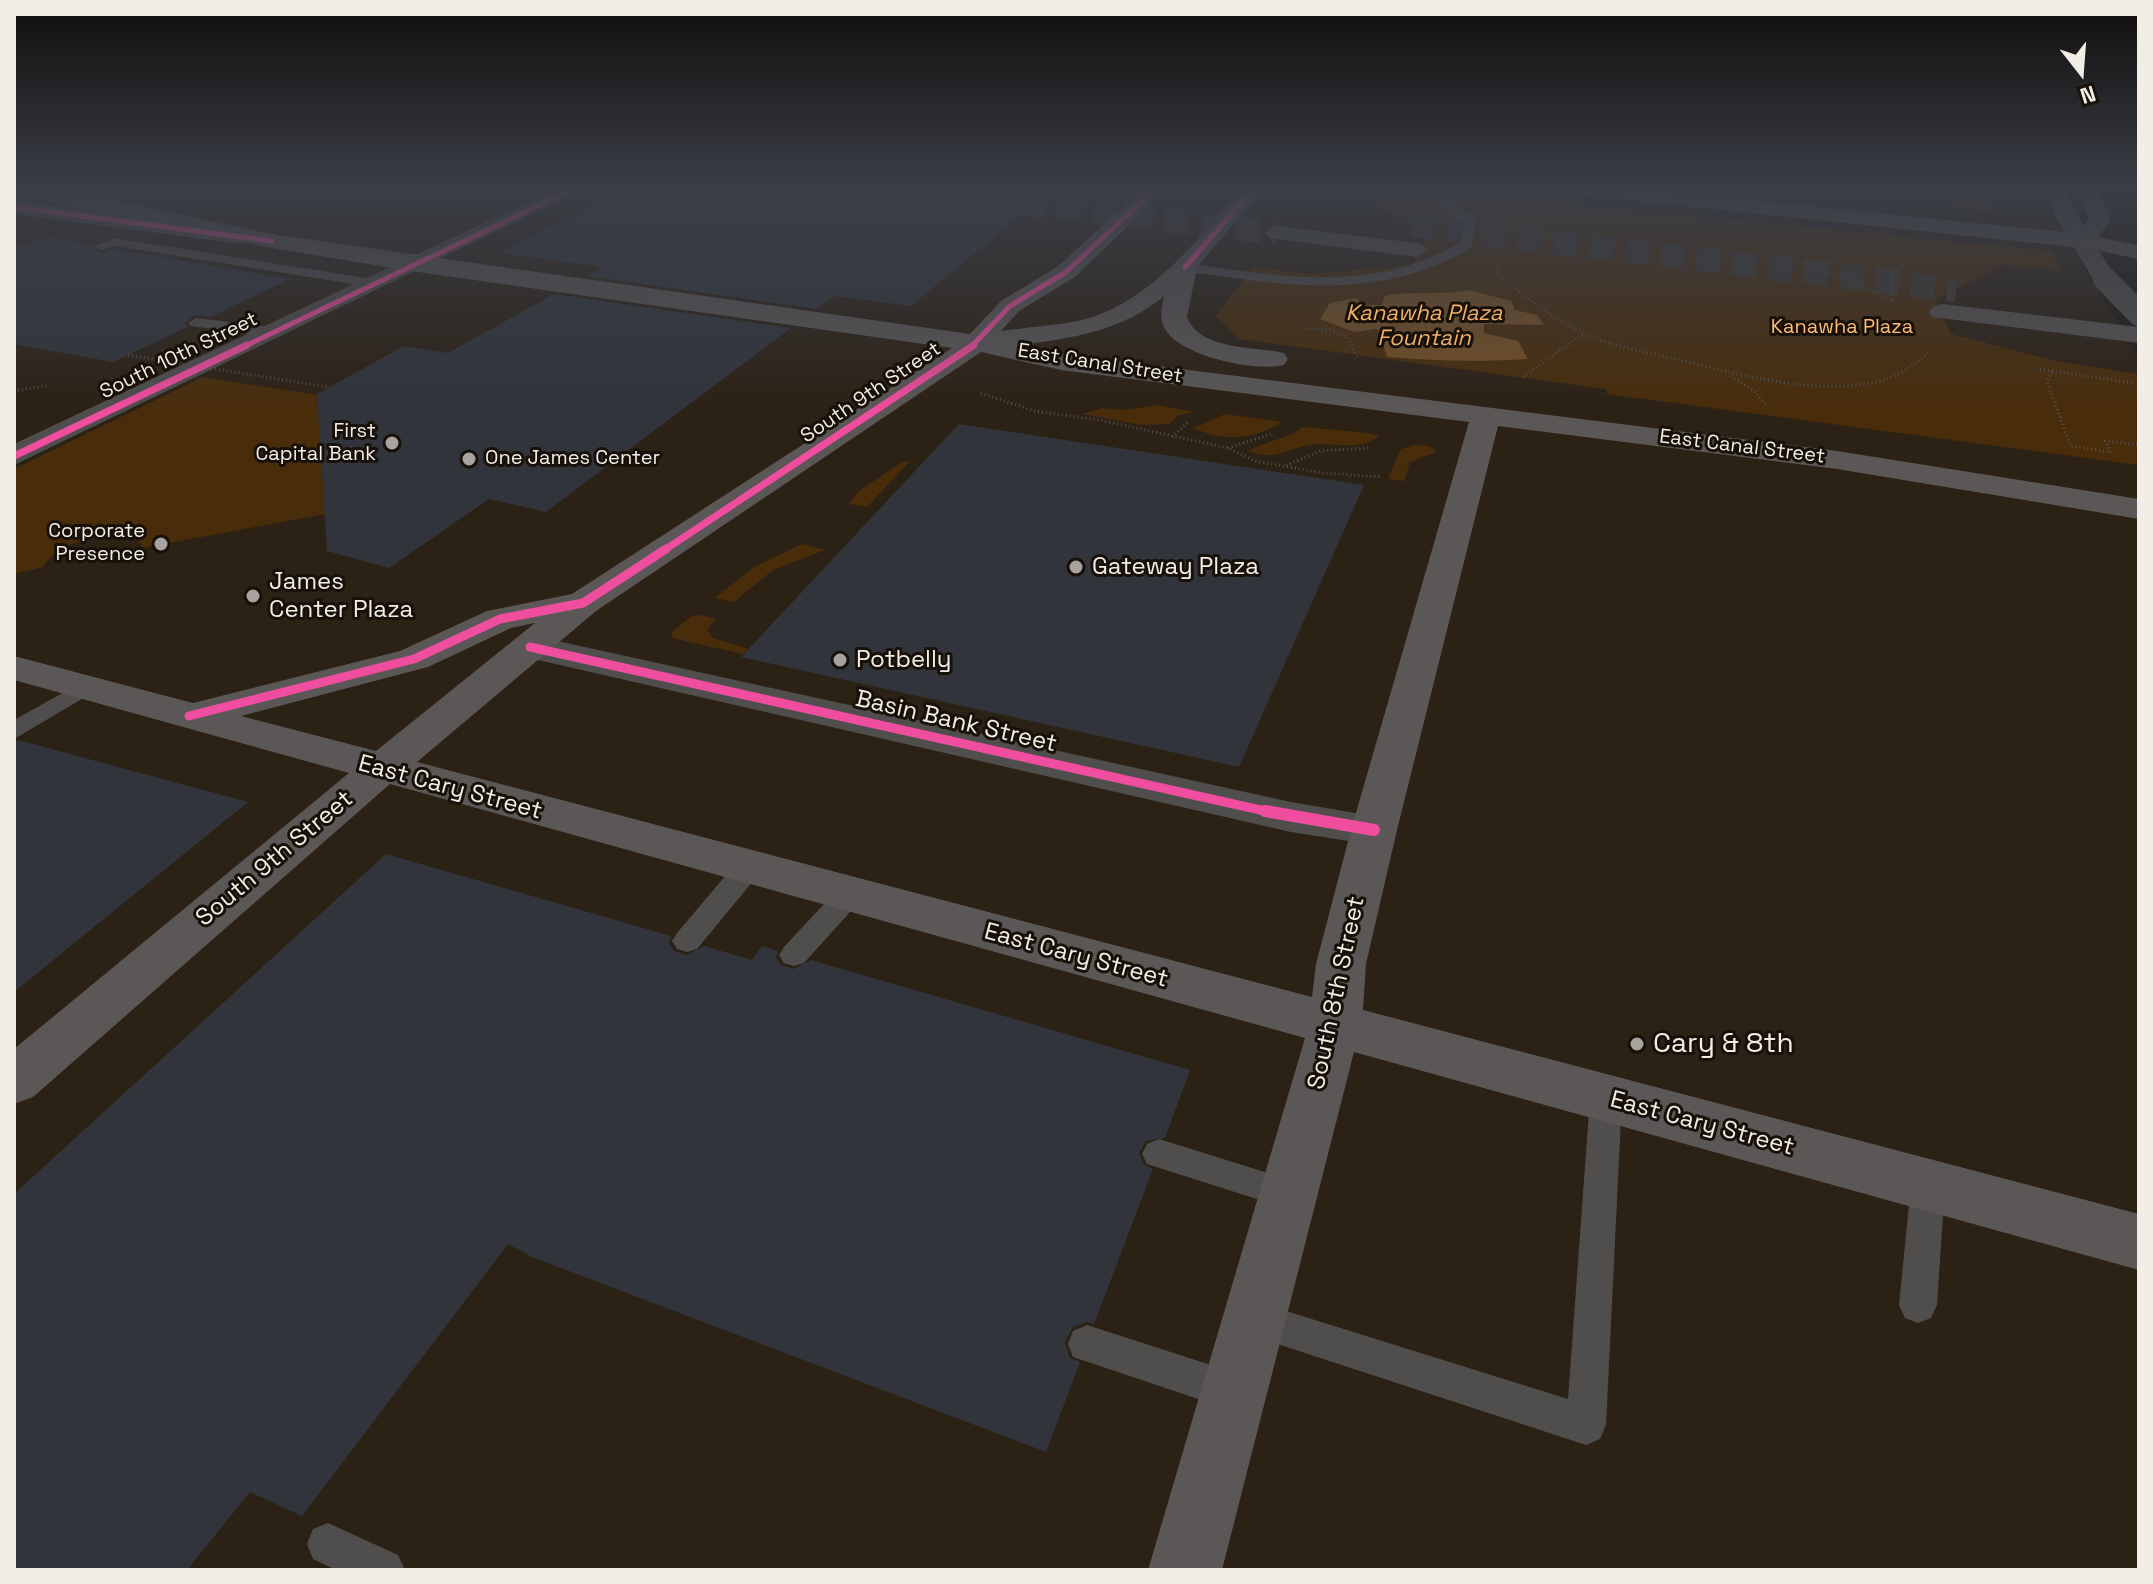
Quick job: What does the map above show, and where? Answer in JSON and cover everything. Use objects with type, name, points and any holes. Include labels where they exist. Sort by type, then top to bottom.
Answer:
[{"type":"highway","points":[[2139,312],[1949,301],[2139,335]]},
{"type":"main road","name":"East Canal Street","points":[[392,261],[976,343],[1061,362],[1837,460],[2139,509]]},
{"type":"main road","name":"South 9th Street","points":[[14,1081],[381,769],[583,603],[934,374],[976,343],[1010,306],[1066,272],[1078,261]]},
{"type":"main road","name":"South 9th Street","points":[[976,343],[1107,321],[1190,261]]},
{"type":"main road","points":[[1185,267],[1174,318],[1187,337],[1214,350],[1295,362]]},
{"type":"main road","points":[[1425,381],[1486,416]]},
{"type":"main road","name":"South 8th Street","points":[[1185,1570],[1335,1025],[1341,964],[1374,830],[1486,416]]},
{"type":"main road","points":[[189,716],[414,659],[500,619],[583,603]]},
{"type":"main road","name":"East Cary Street","points":[[14,668],[2139,1242]]},
{"type":"street","name":"South 10th Street","points":[[14,456],[418,261]]},
{"type":"street","points":[[2095,261],[2105,279],[2139,312]]},
{"type":"street","name":"Basin Bank Street","points":[[530,647],[1291,817],[1374,830]]},
{"type":"lane","points":[[233,261],[372,283]]},
{"type":"lane","points":[[1185,267],[1323,281],[1391,276],[1431,267],[1441,261]]},
{"type":"lane","points":[[196,323],[271,332]]},
{"type":"lane","points":[[14,731],[84,688]]},
{"type":"lane","points":[[687,941],[748,868]]},
{"type":"lane","points":[[794,955],[849,895]]},
{"type":"lane","points":[[1254,1319],[1586,1425],[1606,1098]]},
{"type":"lane","points":[[1159,1154],[1288,1194]]},
{"type":"lane","points":[[1918,1305],[1928,1185]]},
{"type":"lane","points":[[1087,1344],[1234,1391]]},
{"type":"lane","points":[[328,1544],[383,1570]]},
{"type":"path","points":[[1500,261],[1496,267],[1498,274],[1584,333],[1625,348],[1723,372],[1793,383],[1856,383],[1886,379],[1921,362],[1930,351],[1928,341]]},
{"type":"path","points":[[1798,261],[1894,302]]},
{"type":"path","points":[[1812,261],[1882,265]]},
{"type":"path","points":[[1894,265],[1906,264]]},
{"type":"path","points":[[1518,381],[1584,333]]},
{"type":"path","points":[[128,355],[328,387]]},
{"type":"path","points":[[1723,372],[1754,391],[1766,404],[1771,419]]},
{"type":"path","points":[[2052,372],[2047,382],[2071,446],[2111,452],[2105,441],[2139,445]]},
{"type":"path","points":[[983,393],[1034,411],[1100,420],[1228,448],[1255,461],[1381,477]]},
{"type":"path","points":[[1228,448],[1277,432]]},
{"type":"path","points":[[1284,466],[1321,451],[1380,446]]},
{"type":"shaded area","points":[[14,261],[2080,261],[2139,359],[2139,1570],[14,1570]]},
{"type":"green space","name":"Kanawha Plaza","points":[[1414,261],[2057,261],[2061,270],[2003,265],[1935,299],[1951,334],[2057,361],[2138,374],[2139,465],[1607,394],[1606,389],[1240,339],[1216,316],[1253,267],[1311,274],[1412,265]]},
{"type":"green space","points":[[203,377],[317,395],[325,514],[142,548],[139,540],[133,537],[96,537],[60,550],[43,567],[14,574],[14,469]]},
{"type":"green space","points":[[1157,405],[1194,412],[1177,416],[1170,424],[1142,425],[1082,414],[1103,408],[1124,410]]},
{"type":"green space","points":[[1225,414],[1282,422],[1249,436],[1238,437],[1216,436],[1193,428]]},
{"type":"green space","points":[[1303,427],[1379,436],[1357,445],[1308,445],[1274,455],[1248,450]]},
{"type":"green space","points":[[1415,445],[1430,446],[1436,452],[1410,462],[1404,481],[1388,479],[1401,449]]},
{"type":"green space","points":[[910,461],[867,507],[849,504],[859,491],[902,462]]},
{"type":"green space","points":[[802,544],[825,550],[773,570],[734,602],[715,598],[754,567]]},
{"type":"green space","points":[[692,616],[716,619],[707,630],[713,638],[748,649],[743,654],[672,638],[672,632]]},
{"type":"water","name":"Kanawha Plaza Fountain","points":[[1469,290],[1511,301],[1515,310],[1537,315],[1544,325],[1484,324],[1484,333],[1518,341],[1528,359],[1458,361],[1387,357],[1383,344],[1392,335],[1375,329],[1354,332],[1320,319],[1330,303],[1356,298],[1366,305],[1382,305],[1385,296]]},
{"type":"building","points":[[14,261],[185,261],[290,279],[210,317],[194,315],[185,323],[188,327],[113,362],[14,344]]},
{"type":"building","points":[[558,261],[965,261],[911,306],[834,296],[817,309],[587,276],[604,267]]},
{"type":"building","name":"One James Center","points":[[554,294],[791,328],[546,512],[489,499],[389,568],[327,551],[317,394],[404,346],[448,353]]},
{"type":"building","name":"Gateway Plaza","points":[[959,424],[1364,485],[1239,767],[741,657]]},
{"type":"building","points":[[18,740],[248,802],[14,992],[14,742]]},
{"type":"building","points":[[386,854],[671,936],[669,943],[674,951],[686,955],[704,946],[752,960],[762,946],[778,951],[776,957],[781,965],[793,969],[811,960],[1190,1070],[1165,1138],[1146,1141],[1139,1153],[1144,1165],[1153,1169],[1094,1324],[1086,1322],[1072,1328],[1065,1343],[1070,1358],[1080,1362],[1046,1452],[532,1257],[508,1244],[302,1516],[250,1492],[187,1570],[14,1570],[14,1194]]},
{"type":"tunnel","points":[[1712,261],[1956,290]]},
{"type":"cycle path","points":[[14,456],[422,261]]},
{"type":"cycle path","points":[[189,716],[414,659],[500,619],[583,603],[934,374],[976,343],[1010,306],[1079,261]]},
{"type":"cycle path","points":[[1185,267],[1190,261]]},
{"type":"cycle path","points":[[530,647],[1291,817],[1374,830]]},
{"type":"place","name":"First Capital Bank","points":[[392,443]]},
{"type":"place","name":"One James Center","points":[[469,459]]},
{"type":"place","name":"Corporate Presence","points":[[161,544]]},
{"type":"place","name":"Gateway Plaza","points":[[1076,567]]},
{"type":"place","name":"James Center Plaza","points":[[253,596]]},
{"type":"place","name":"Potbelly","points":[[840,660]]},
{"type":"place","name":"Cary & 8th","points":[[1637,1044]]}]
